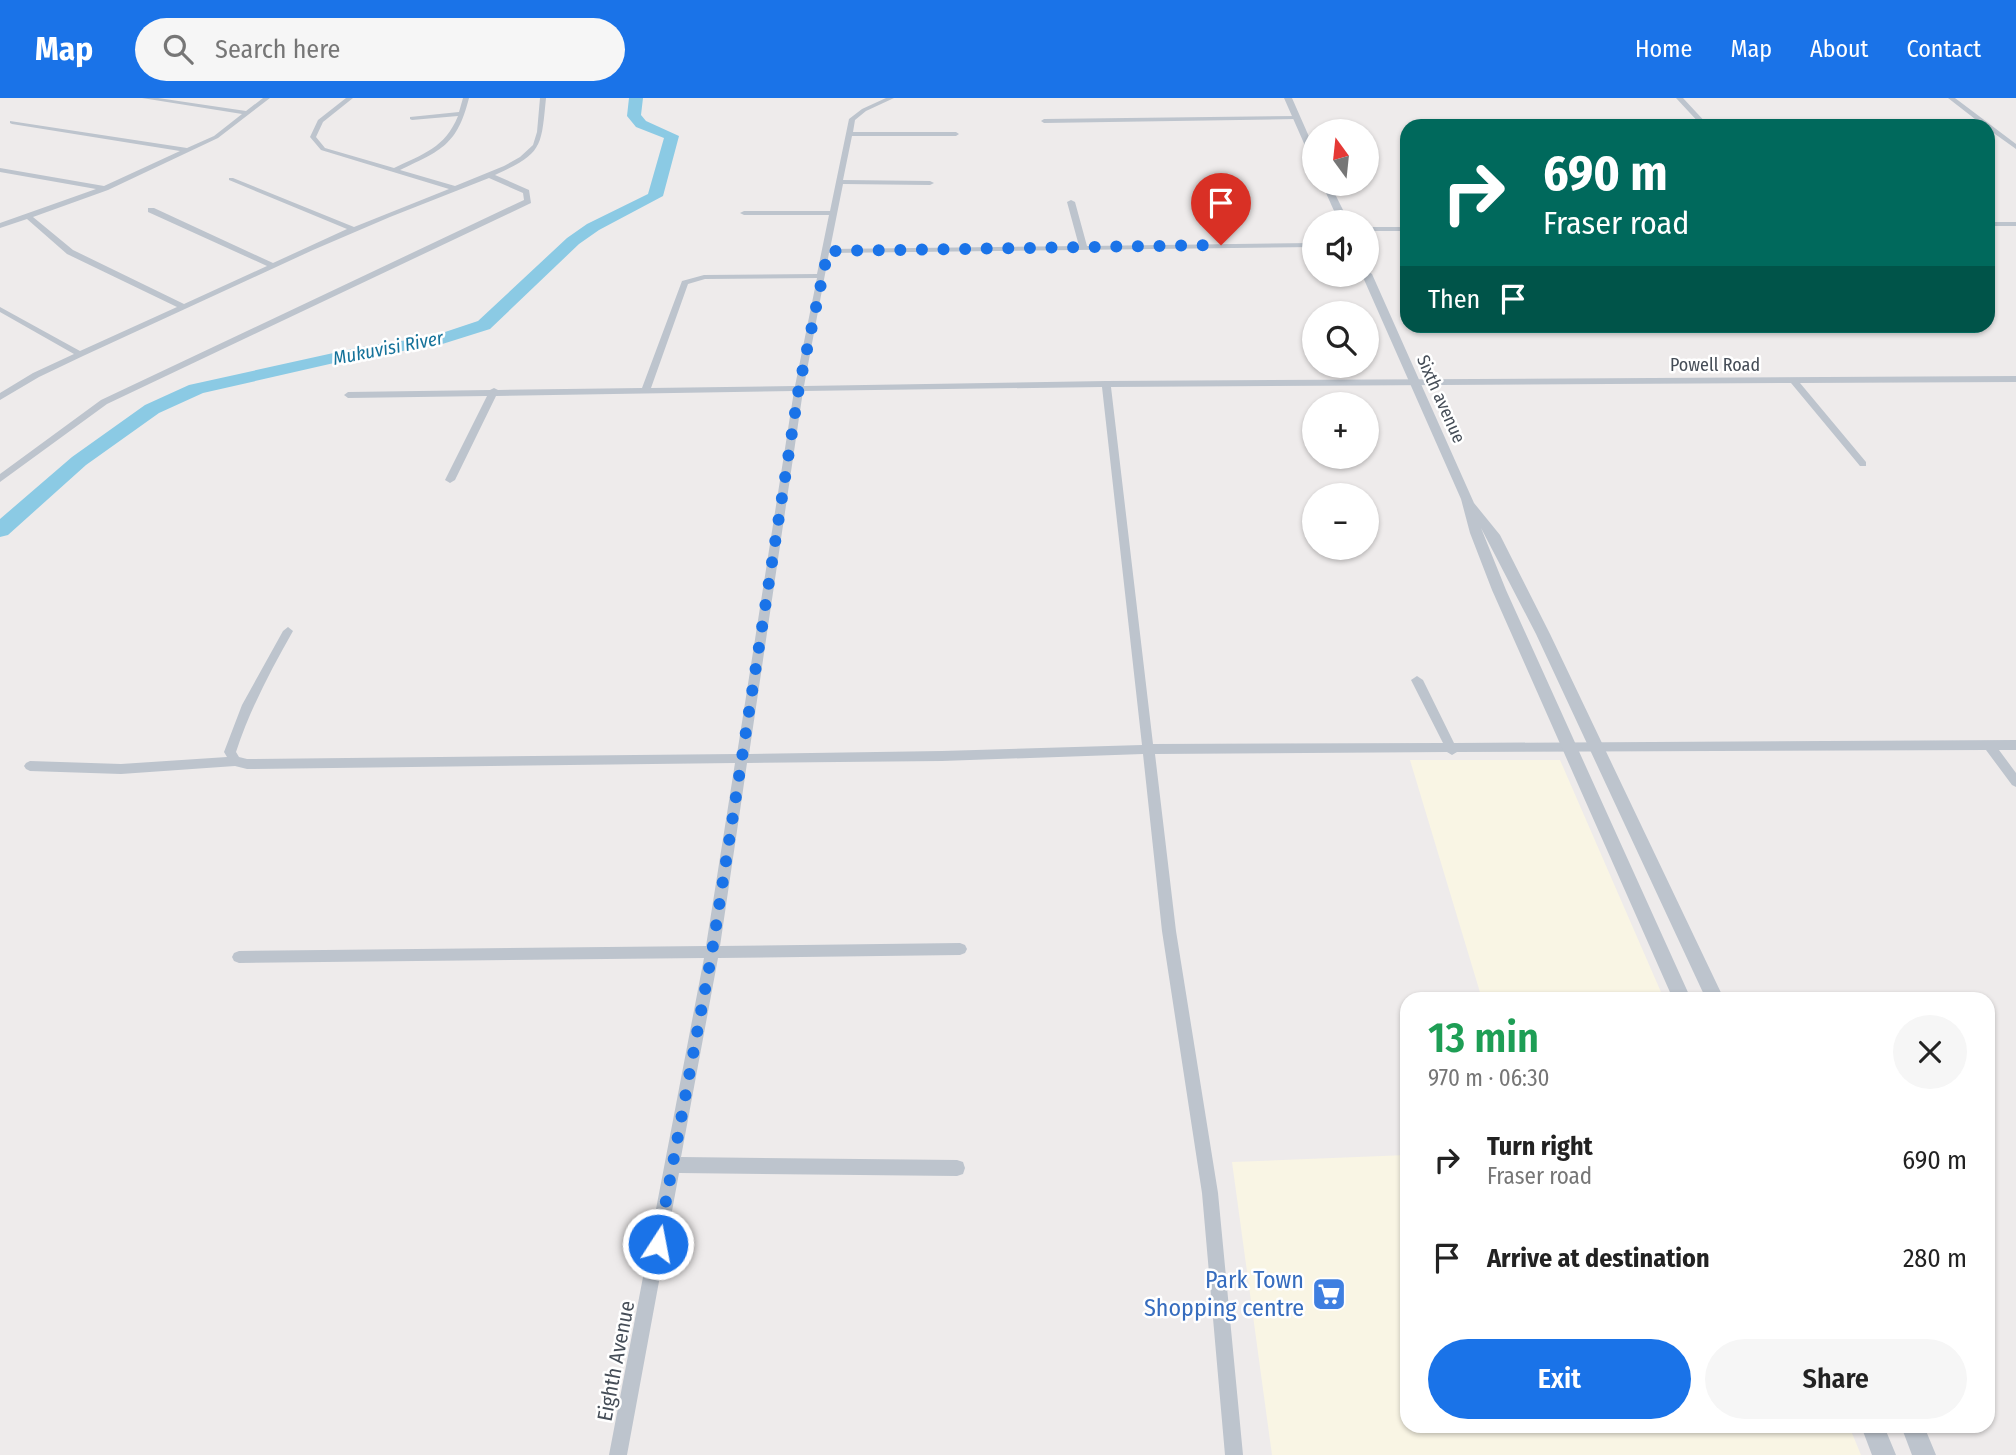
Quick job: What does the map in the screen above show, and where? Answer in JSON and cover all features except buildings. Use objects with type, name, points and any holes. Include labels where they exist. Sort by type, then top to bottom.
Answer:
[{"type":"street","points":[[145,98],[248,113]]},
{"type":"street","points":[[0,226],[105,188],[188,150],[224,132],[267,98]]},
{"type":"street","points":[[350,98],[320,121],[313,134],[314,140],[323,149],[453,188]]},
{"type":"street","points":[[395,170],[446,143],[456,131],[466,98]]},
{"type":"street","points":[[0,397],[36,375],[80,354],[355,230],[489,175],[533,150],[539,136],[543,98]]},
{"type":"street","name":"Eighth Avenue","points":[[618,1455],[712,952],[799,387],[820,276],[828,251],[839,182],[854,116],[891,98]]},
{"type":"street","points":[[1288,98],[1302,130]]},
{"type":"street","points":[[1679,98],[1699,119]]},
{"type":"street","points":[[1951,98],[1979,119]]},
{"type":"street","points":[[412,118],[462,114]]},
{"type":"street","points":[[1044,121],[1296,117]]},
{"type":"street","points":[[12,122],[188,150]]},
{"type":"street","points":[[1995,130],[2016,146]]},
{"type":"street","points":[[849,134],[956,134]]},
{"type":"street","points":[[0,170],[105,188]]},
{"type":"street","points":[[0,479],[104,402],[528,201],[526,192],[489,175]]},
{"type":"street","points":[[231,178],[355,230]]},
{"type":"street","points":[[839,182],[930,183]]},
{"type":"street","points":[[1071,202],[1083,246]]},
{"type":"street","points":[[151,211],[274,267]]},
{"type":"street","points":[[744,213],[834,213]]},
{"type":"street","points":[[29,216],[70,252],[184,307]]},
{"type":"street","points":[[1995,224],[2016,224]]},
{"type":"street","points":[[1379,229],[1400,229]]},
{"type":"street","points":[[828,251],[1302,245]]},
{"type":"street","points":[[646,390],[685,283],[704,277],[820,276]]},
{"type":"street","name":"Sixth avenue","points":[[1373,287],[1467,499]]},
{"type":"street","points":[[0,309],[80,354]]},
{"type":"street","name":"Powell Road","points":[[348,395],[1106,384],[2016,379]]},
{"type":"street","points":[[1793,380],[1863,464]]},
{"type":"street","points":[[1106,384],[1169,931],[1210,1193],[1234,1455]]},
{"type":"street","points":[[450,480],[494,391]]},
{"type":"street","points":[[1467,499],[1476,533],[1499,590],[1679,992]]},
{"type":"street","points":[[1467,499],[1493,535],[1712,992]]},
{"type":"street","points":[[235,761],[230,752],[233,741],[248,706],[288,631]]},
{"type":"street","points":[[1417,680],[1452,750]]},
{"type":"street","points":[[1989,745],[2016,782]]},
{"type":"street","points":[[30,766],[121,769],[235,761],[247,764],[942,756],[1149,749],[1452,750],[2016,745]]},
{"type":"street","points":[[239,957],[960,949]]},
{"type":"street","points":[[672,1165],[957,1168]]},
{"type":"street","points":[[1875,1433],[1884,1455]]},
{"type":"street","points":[[1915,1433],[1924,1455]]},
{"type":"shaded area","points":[[1410,760],[1560,760],[1661,992],[1480,992]]},
{"type":"shaded area","name":"Park Town Shopping centre","points":[[1400,1155],[1400,1433],[1852,1433],[1861,1455],[1272,1455],[1232,1162]]},
{"type":"waterway","name":"Mukuvisi River","points":[[0,530],[79,461],[152,409],[196,389],[356,353],[436,341],[484,325],[573,241],[593,227],[655,196],[672,136],[641,124],[634,116],[636,98]]},
{"type":"place","name":"Park Town Shopping centre","points":[[1329,1294]]},
{"type":"route","points":[[658,1244],[712,952],[799,387],[820,276],[828,251],[1221,245]]}]
